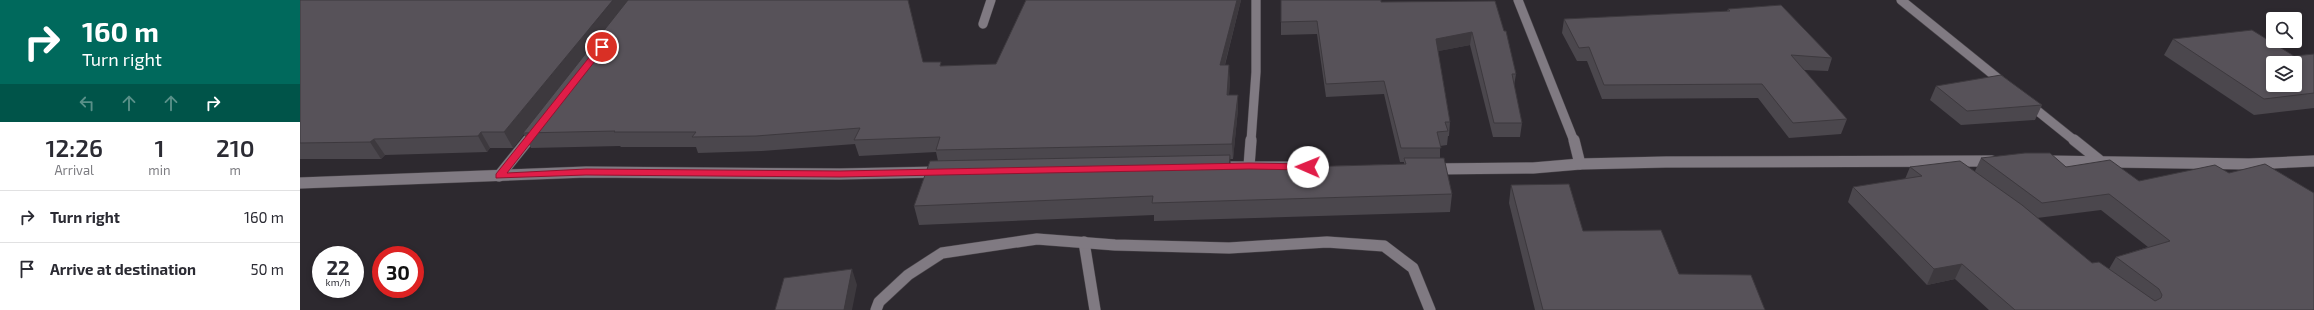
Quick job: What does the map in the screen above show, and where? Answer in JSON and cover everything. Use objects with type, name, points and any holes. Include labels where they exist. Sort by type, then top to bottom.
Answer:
[{"type":"street","points":[[983,24],[990,0]]},
{"type":"street","points":[[1249,166],[1256,72],[1256,0]]},
{"type":"street","points":[[1518,0],[1527,30],[1574,137],[1580,164]]},
{"type":"street","points":[[1901,0],[2099,160]]},
{"type":"street","points":[[499,176],[543,122]]},
{"type":"street","points":[[2035,161],[2099,160],[2249,164],[2314,161]]},
{"type":"street","points":[[1420,169],[1533,168],[1580,164],[2003,161]]},
{"type":"street","points":[[1947,162],[1960,171]]},
{"type":"street","points":[[2249,164],[2262,172]]},
{"type":"street","points":[[1210,167],[1249,166],[1327,168]]},
{"type":"street","points":[[300,183],[586,172],[840,174],[951,172]]},
{"type":"street","points":[[876,310],[879,302],[908,275],[942,253],[1037,239],[1115,245],[1221,248],[1327,242],[1384,246],[1413,268],[1430,310]]},
{"type":"street","points":[[1084,242],[1095,310]]},
{"type":"building","points":[[300,0],[613,0],[504,132],[481,132],[478,136],[374,139],[370,142],[300,143]]},
{"type":"building","points":[[628,0],[908,0],[923,62],[941,62],[940,66],[996,64],[1026,0],[1237,0],[1220,65],[1229,65],[1227,95],[1238,95],[1232,144],[936,150],[940,137],[854,140],[860,128],[756,136],[692,137],[696,132],[614,132],[615,131],[523,133]]},
{"type":"building","points":[[1281,0],[1381,0],[1381,2],[1495,1],[1504,31],[1506,31],[1516,74],[1512,74],[1522,123],[1494,123],[1472,32],[1436,39],[1450,122],[1445,122],[1448,131],[1437,132],[1441,148],[1401,148],[1384,81],[1326,84],[1317,21],[1281,22]]},
{"type":"building","points":[[1781,5],[1832,58],[1791,55],[1847,119],[1793,123],[1762,84],[1604,85],[1589,47],[1579,48],[1564,19],[1730,11],[1728,9]]},
{"type":"building","points":[[2252,30],[2266,39],[2266,48],[2281,48],[2294,56],[2314,54],[2314,93],[2264,99],[2173,39]]},
{"type":"building","points":[[2001,75],[2042,105],[1967,111],[1936,86]]},
{"type":"building","points":[[2025,153],[2050,153],[2066,167],[2110,160],[2139,181],[2215,165],[2229,173],[2265,164],[2314,193],[2314,310],[2015,310],[1962,264],[1934,269],[1853,187],[1922,176],[1910,167],[1960,161],[2022,205],[2092,263],[2099,262],[2155,301],[2161,298],[2162,295],[2159,289],[2116,257],[2170,241],[2109,194],[2042,203],[1981,158]]},
{"type":"building","points":[[1230,155],[1229,169],[1406,164],[1404,158],[1444,158],[1452,194],[1152,203],[1153,196],[914,206],[930,161]]},
{"type":"building","points":[[1569,184],[1583,231],[1661,230],[1679,274],[1751,275],[1765,310],[1543,310],[1511,185]]},
{"type":"building","points":[[852,269],[844,310],[775,310],[784,278]]},
{"type":"route","points":[[602,47],[499,176],[586,172],[840,174],[1249,166],[1308,167]]}]
